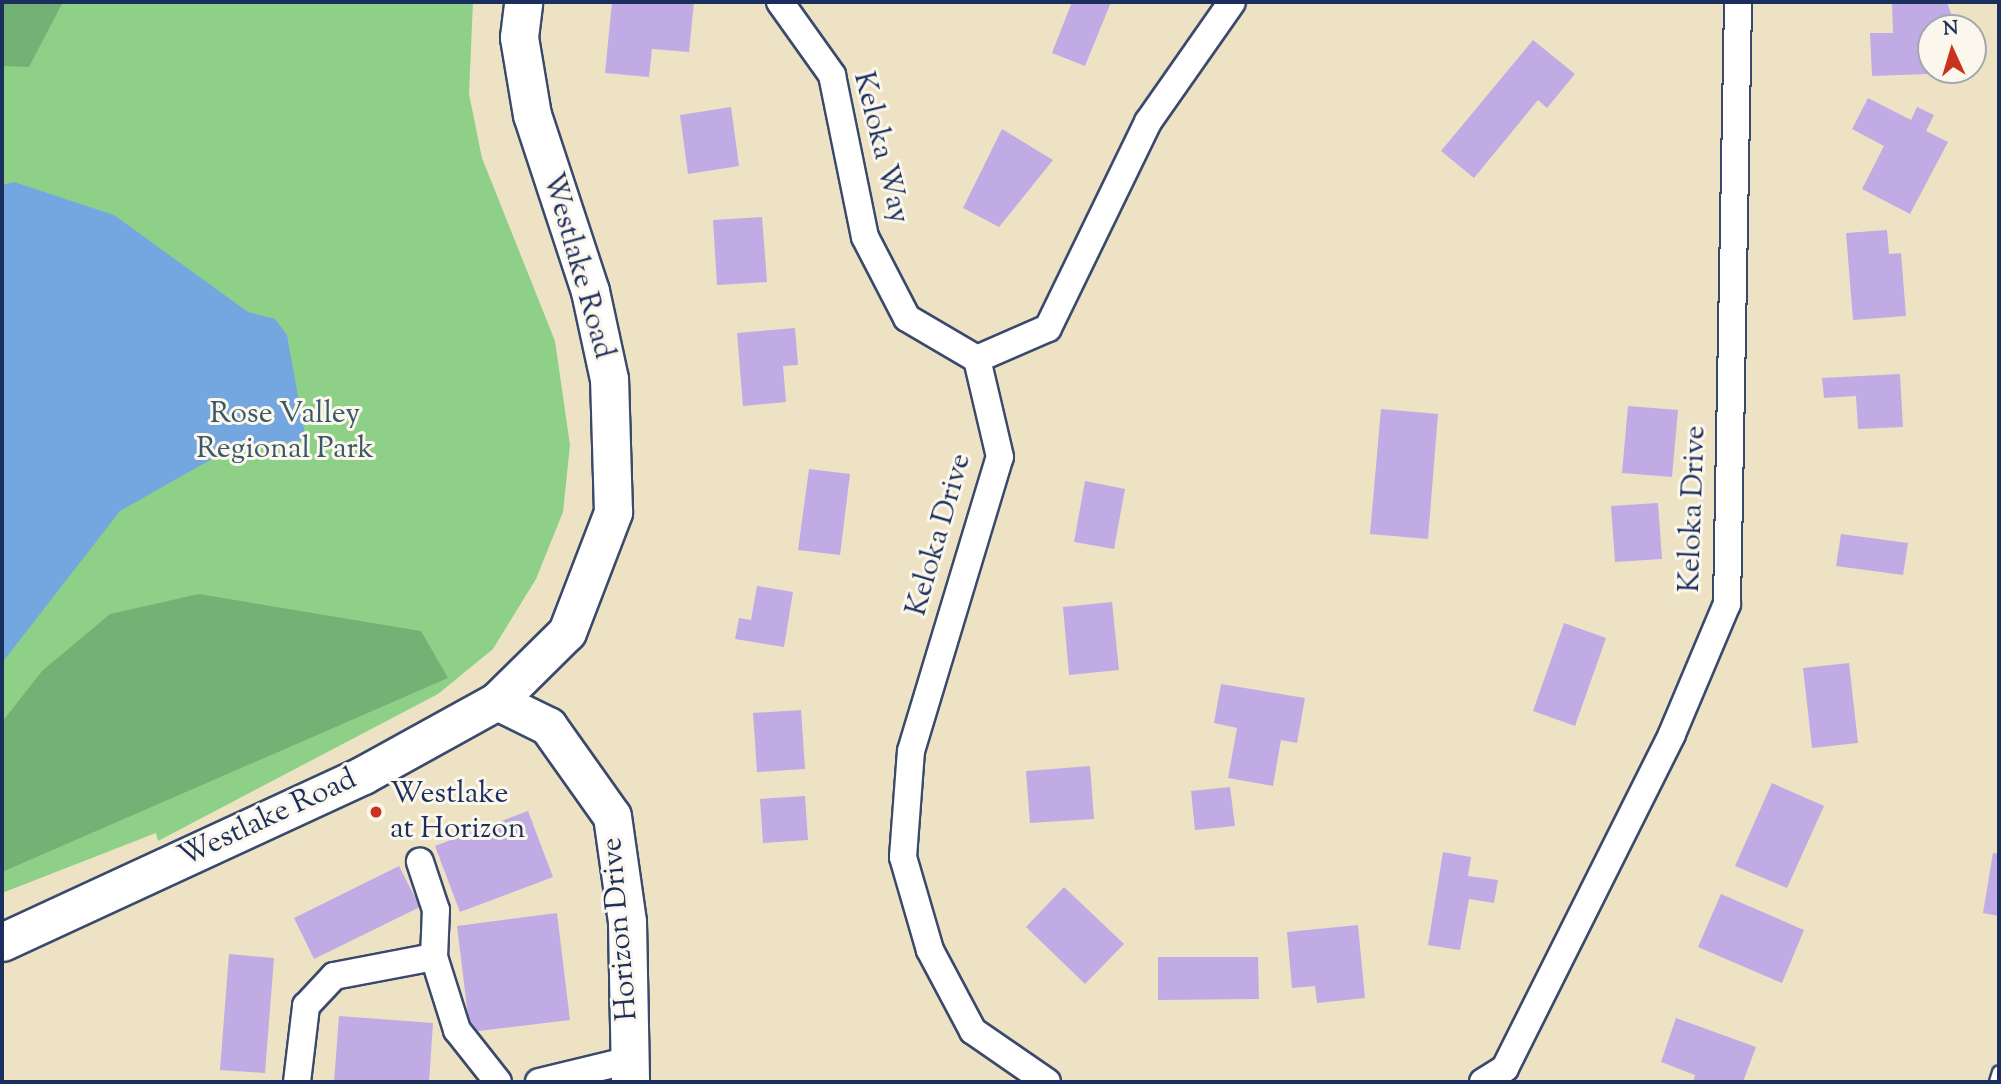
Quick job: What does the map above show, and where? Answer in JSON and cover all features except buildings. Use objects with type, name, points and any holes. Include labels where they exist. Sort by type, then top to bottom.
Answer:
[{"type":"street","name":"Westlake Road","points":[[2,942],[363,775],[498,701],[567,632],[613,512],[609,379],[590,291],[532,115],[519,37],[523,2]]},
{"type":"street","name":"Keloka Way","points":[[780,2],[832,75],[864,237],[907,318],[978,359]]},
{"type":"street","points":[[978,359],[1048,328],[1148,122],[1232,2]]},
{"type":"street","name":"Keloka Drive","points":[[1483,1082],[1511,1056],[1672,734],[1727,604],[1738,2]]},
{"type":"street","name":"Keloka Drive","points":[[978,359],[1000,457],[911,751],[903,857],[930,950],[973,1031],[1047,1082]]},
{"type":"street","name":"Horizon Drive","points":[[498,701],[548,726],[612,816],[627,922],[630,1071]]},
{"type":"street","points":[[420,862],[436,911],[434,957],[457,1030],[498,1082]]},
{"type":"street","points":[[297,1082],[306,1006],[334,976],[434,957]]},
{"type":"street","points":[[539,1082],[630,1071]]},
{"type":"lane","points":[[1996,1082],[1999,1072]]},
{"type":"green space","name":"Rose Valley Regional Park","points":[[2,2],[473,2],[469,94],[482,158],[555,341],[570,445],[563,512],[536,579],[493,649],[438,694],[158,841],[156,833],[2,893]]},
{"type":"green space","points":[[2,2],[63,2],[29,67],[2,66]]},
{"type":"green space","points":[[199,594],[421,631],[448,678],[2,872],[2,722],[42,671],[110,614]]},
{"type":"water","points":[[14,182],[114,215],[248,312],[275,319],[287,335],[306,440],[226,451],[120,511],[2,663],[2,185]]},
{"type":"place","name":"Westlake at Horizon","points":[[376,812]]}]
